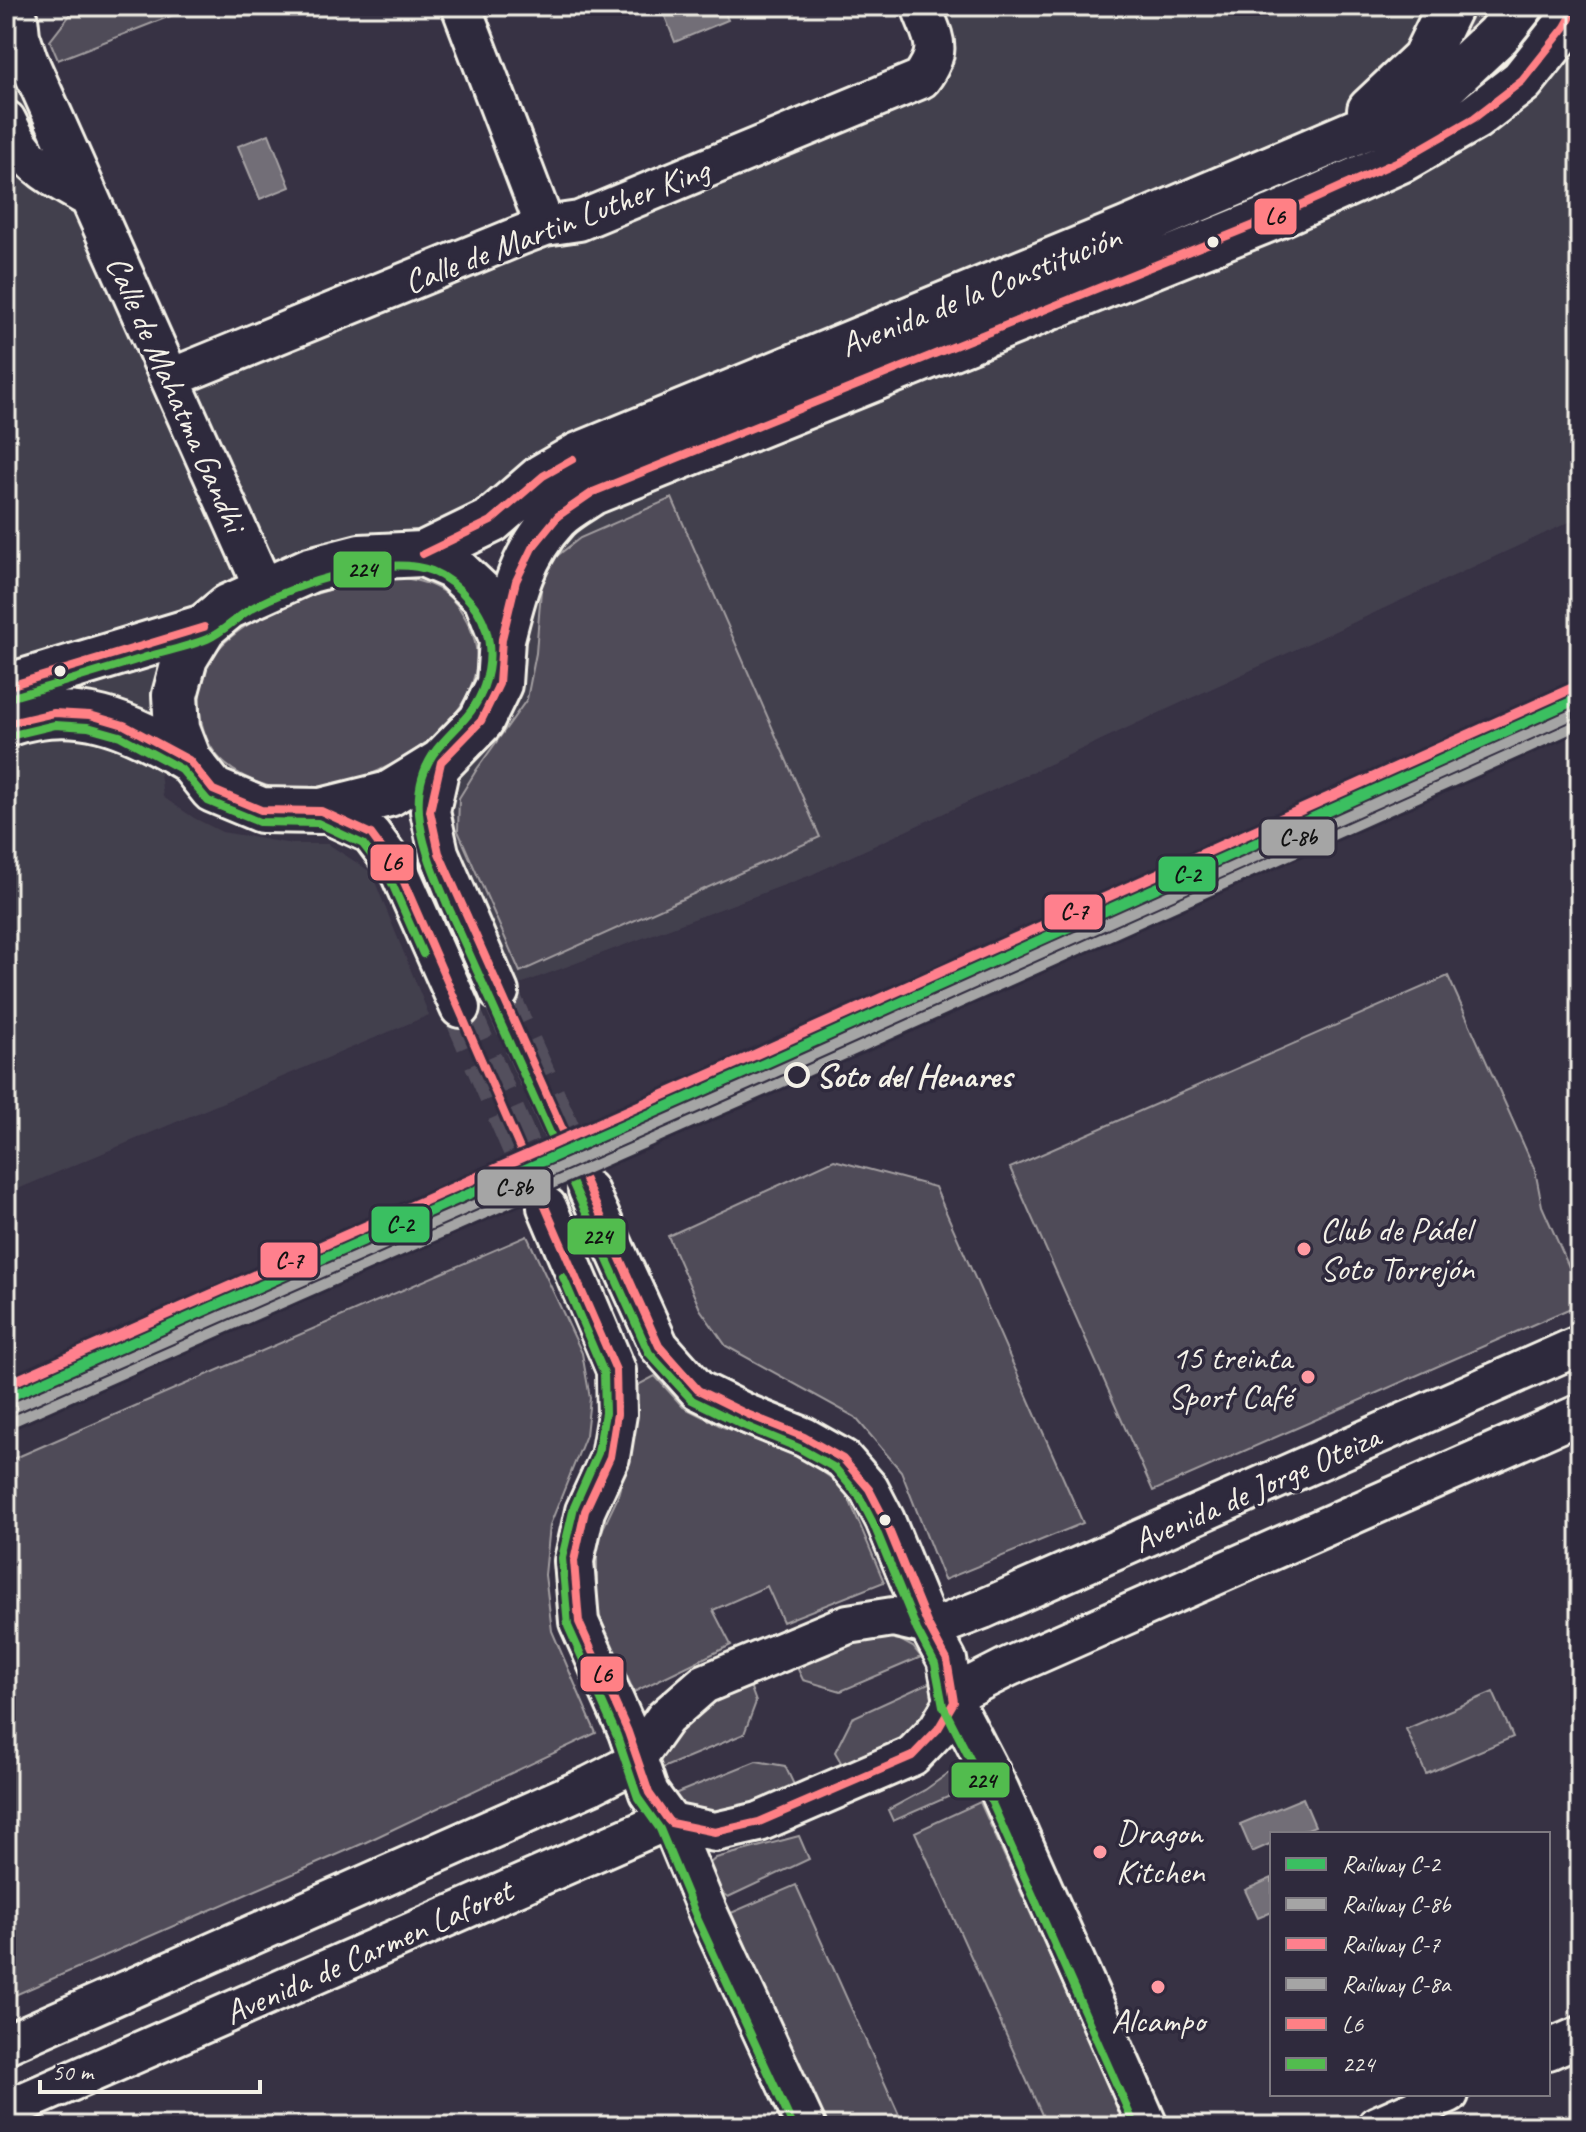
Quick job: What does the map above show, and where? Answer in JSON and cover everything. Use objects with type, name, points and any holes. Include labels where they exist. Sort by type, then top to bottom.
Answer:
[{"type":"main road","points":[[1327,143],[1376,105],[1424,59],[1450,6]]},
{"type":"main road","name":"Avenida de la Constitución","points":[[423,554],[491,521],[543,476],[579,455],[1126,230],[1393,116],[1445,85],[1498,35],[1521,6]]},
{"type":"main road","name":"Avenida de la Constitución","points":[[189,760],[213,790],[261,810],[321,811],[389,794],[441,762],[481,721],[499,684],[502,639],[516,581],[532,548],[558,516],[593,492],[1274,217],[1401,160],[1474,118],[1522,81],[1565,27],[1577,6]]},
{"type":"main road","points":[[189,760],[177,729],[175,695],[185,658],[204,627],[228,607],[310,570],[360,557],[423,554],[453,567],[486,598],[502,639]]},
{"type":"main road","points":[[6,687],[204,627]]},
{"type":"main road","points":[[6,724],[54,713],[90,715],[124,725],[189,760]]},
{"type":"street","points":[[461,6],[545,226]]},
{"type":"street","name":"Calle de Martin Luther King","points":[[171,378],[545,226],[579,221],[921,79],[933,62],[936,45],[921,6]]},
{"type":"street","name":"Calle de Mahatma Gandhi","points":[[19,15],[20,36],[28,60],[264,589]]},
{"type":"street","points":[[6,120],[17,145],[35,166],[89,198]]},
{"type":"street","points":[[441,762],[430,811],[439,853],[499,992]]},
{"type":"street","points":[[321,811],[371,834],[400,873],[460,1008]]},
{"type":"street","points":[[588,1190],[659,1346],[698,1390],[804,1437],[843,1459],[869,1489],[947,1660],[954,1698],[999,1789],[1148,2126]]},
{"type":"street","points":[[547,1207],[616,1370],[617,1414],[610,1457],[585,1511],[574,1561],[579,1622],[638,1758],[649,1793],[670,1822],[708,1913],[806,2126]]},
{"type":"street","points":[[1573,1349],[1565,1369],[1580,1400]]},
{"type":"street","name":"Avenida de Jorge Oteiza","points":[[930,1627],[983,1609],[1573,1349]]},
{"type":"street","name":"Avenida de Jorge Oteiza","points":[[954,1698],[1008,1667],[1580,1414]]},
{"type":"street","points":[[638,1758],[665,1718],[704,1684],[848,1624],[893,1617],[930,1627]]},
{"type":"street","points":[[670,1822],[715,1832],[759,1822],[912,1756],[938,1729],[954,1698]]},
{"type":"street","name":"Avenida de Carmen Laforet","points":[[14,2111],[27,2082],[24,2069],[6,2047],[576,1791],[638,1758]]},
{"type":"street","name":"Avenida de Carmen Laforet","points":[[14,2111],[670,1822]]},
{"type":"street","points":[[1550,2049],[1580,2036]]},
{"type":"street","points":[[1377,2126],[1444,2096]]},
{"type":"shaded area","points":[[77,6],[196,6],[58,60],[50,41]]},
{"type":"shaded area","points":[[682,6],[722,6],[728,20],[675,42],[664,14]]},
{"type":"shaded area","points":[[921,6],[1450,6],[1376,105],[491,521],[360,557],[161,657],[155,689],[156,740],[163,797],[222,832],[292,844],[328,844],[371,872],[429,1015],[6,1194],[6,22],[172,378],[921,79]]},
{"type":"shaded area","points":[[1473,6],[1494,6],[1456,47],[1450,48]]},
{"type":"shaded area","points":[[1580,6],[1580,517],[811,875],[499,992],[458,899],[441,762],[558,516],[1401,160]]},
{"type":"shaded area","points":[[269,134],[290,187],[260,199],[238,146]]},
{"type":"shaded area","points":[[672,498],[820,837],[520,972],[458,831],[459,798],[527,699],[536,653],[542,577],[557,556],[580,538]]},
{"type":"shaded area","points":[[394,576],[437,588],[453,600],[467,621],[477,657],[469,691],[448,722],[417,749],[380,770],[340,784],[302,790],[268,786],[245,777],[226,764],[211,747],[200,715],[202,678],[214,654],[230,638],[272,611],[322,592]]},
{"type":"shaded area","name":"Club de Pádel Soto Torrejón","points":[[1448,976],[1535,1170],[1542,1206],[1580,1292],[1580,1304],[1153,1491],[1010,1168]]},
{"type":"shaded area","points":[[834,1160],[935,1187],[1083,1523],[944,1580],[901,1471],[855,1417],[726,1346],[700,1309],[668,1236]]},
{"type":"shaded area","points":[[527,1236],[582,1353],[590,1398],[586,1435],[550,1525],[545,1575],[552,1631],[596,1733],[364,1843],[6,1999],[6,1462]]},
{"type":"shaded area","points":[[655,1376],[683,1407],[723,1427],[790,1449],[844,1487],[884,1582],[783,1622],[767,1586],[713,1610],[731,1645],[634,1692],[597,1611],[597,1541],[617,1499],[635,1431],[636,1386]]},
{"type":"shaded area","points":[[891,1635],[913,1647],[921,1657],[841,1691],[803,1680],[795,1663],[853,1639]]},
{"type":"shaded area","points":[[748,1680],[756,1702],[744,1734],[660,1769],[662,1752],[677,1725],[704,1704]]},
{"type":"shaded area","points":[[933,1681],[932,1699],[917,1726],[891,1747],[846,1771],[835,1752],[852,1718]]},
{"type":"shaded area","points":[[1493,1692],[1513,1737],[1426,1774],[1406,1729]]},
{"type":"shaded area","points":[[756,1761],[785,1766],[798,1793],[713,1818],[684,1809],[672,1795]]},
{"type":"shaded area","points":[[965,1767],[973,1786],[893,1821],[888,1810],[953,1770]]},
{"type":"shaded area","points":[[1303,1798],[1315,1826],[1300,1832],[1270,1832],[1270,1844],[1252,1852],[1240,1824]]},
{"type":"shaded area","points":[[980,1802],[1127,2126],[1047,2126],[915,1832]]},
{"type":"shaded area","points":[[799,1836],[809,1859],[728,1897],[714,1883],[709,1864],[716,1858]]},
{"type":"shaded area","points":[[1270,1879],[1270,1913],[1258,1918],[1245,1890]]},
{"type":"shaded area","points":[[796,1885],[904,2126],[827,2126],[731,1913]]},
{"type":"tunnel","points":[[499,992],[588,1190]]},
{"type":"tunnel","points":[[460,1008],[547,1207]]},
{"type":"rail line","name":"C-7","points":[[6,1385],[752,1056],[1575,687]]},
{"type":"rail line","name":"C-2","points":[[6,1398],[757,1067],[1580,698]]},
{"type":"rail line","name":"C-8b","points":[[11,1409],[762,1078],[1580,711]]},
{"type":"rail line","name":"C-8a","points":[[16,1420],[767,1089],[1580,724]]},
{"type":"transit line","name":"L6","points":[[6,724],[54,713],[90,715],[124,725],[189,760],[213,790],[261,810],[321,811],[371,834],[400,873],[616,1370],[617,1414],[610,1457],[585,1511],[574,1561],[579,1622],[628,1732],[649,1793],[668,1820],[715,1832],[759,1822],[912,1756],[938,1729],[954,1702],[947,1660],[928,1625],[885,1520],[869,1489],[843,1459],[804,1437],[698,1390],[659,1346],[439,853],[430,811],[441,762],[481,721],[499,684],[502,639],[516,581],[532,548],[558,516],[593,492],[1274,217],[1401,160],[1474,118],[1522,81],[1565,27],[1577,6]]},
{"type":"transit line","name":"L6","points":[[423,554],[491,521],[543,476],[573,459]]},
{"type":"transit line","name":"224","points":[[9,698],[199,642],[270,599],[340,574],[390,566],[413,566],[443,577],[470,601],[482,620],[489,642],[487,675],[475,705],[437,749],[426,767],[420,786],[419,806],[425,846],[447,904],[649,1353],[692,1400],[799,1448],[835,1468],[859,1496],[935,1664],[943,1706],[988,1794],[1135,2126]]},
{"type":"transit line","name":"L6","points":[[6,687],[204,627]]},
{"type":"transit line","name":"224","points":[[9,736],[55,725],[88,727],[120,736],[181,769],[208,801],[259,822],[318,823],[363,844],[390,879],[423,954]]},
{"type":"transit line","name":"224","points":[[563,1277],[604,1373],[605,1413],[598,1453],[574,1507],[562,1558],[568,1626],[617,1736],[638,1798],[660,1829],[697,1918],[793,2126]]},
{"type":"place","name":"Soto del Henares","points":[[797,1075]]},
{"type":"place","name":"Club de Pádel Soto Torrejón","points":[[1304,1249]]},
{"type":"place","name":"15 treinta Sport Café","points":[[1308,1377]]},
{"type":"place","name":"Dragon Kitchen","points":[[1100,1852]]},
{"type":"place","name":"Alcampo","points":[[1158,1987]]}]
